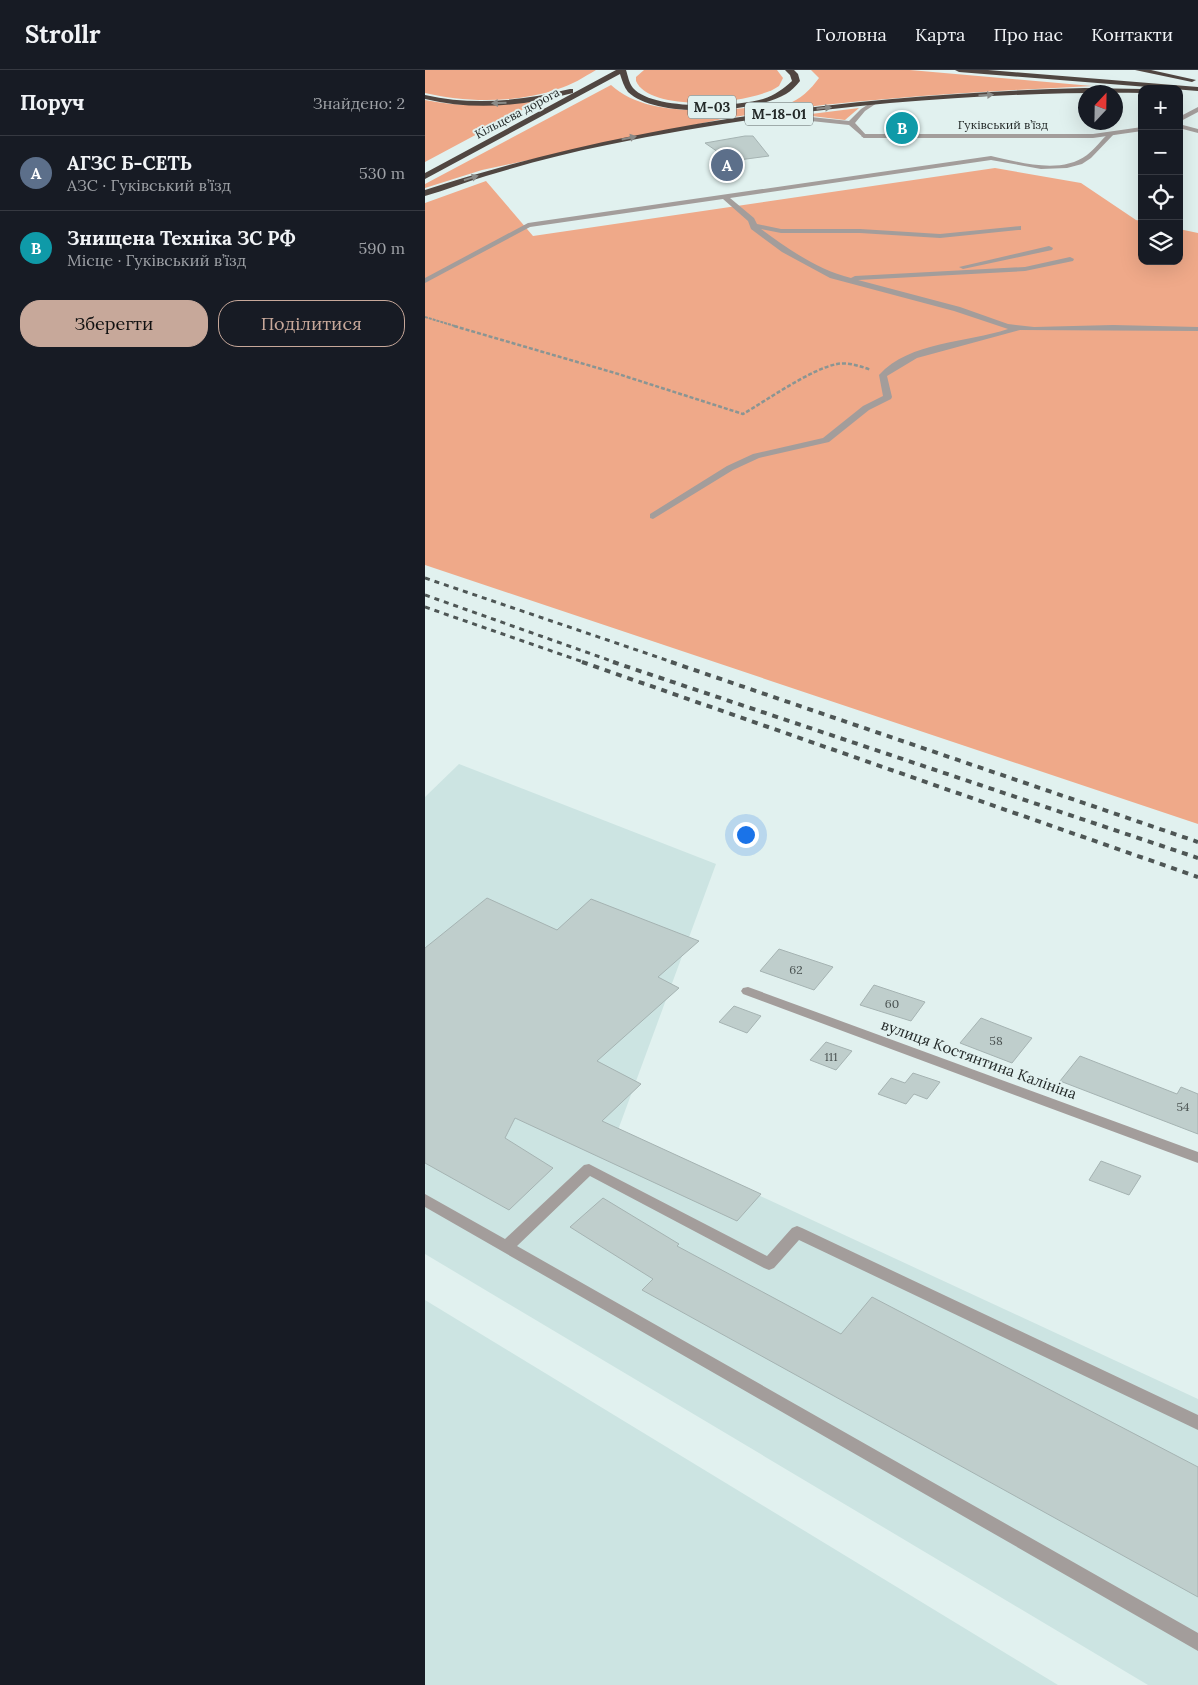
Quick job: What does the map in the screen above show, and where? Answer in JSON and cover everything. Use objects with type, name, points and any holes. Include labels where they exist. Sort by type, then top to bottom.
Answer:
[{"type":"highway","name":"М-03","points":[[622,70],[632,90],[642,96],[678,105],[701,107],[747,104],[782,95],[792,88],[796,81],[794,74],[789,70]]},
{"type":"highway","name":"Кільцева дорога","points":[[425,176],[622,70]]},
{"type":"highway","points":[[959,70],[1198,88]]},
{"type":"highway","points":[[1071,70],[1198,88]]},
{"type":"highway","points":[[1145,71],[1198,81]]},
{"type":"highway","points":[[425,97],[475,103],[525,101],[548,98],[598,83]]},
{"type":"highway","name":"М-18-01","points":[[425,194],[470,178],[567,151],[659,131],[874,103],[992,94],[1138,91]]},
{"type":"highway","points":[[1183,93],[1198,93]]},
{"type":"street","points":[[773,115],[851,123],[863,110],[874,103]]},
{"type":"street","points":[[1183,118],[1198,109]]},
{"type":"street","name":"Гуківський в’їзд","points":[[851,123],[864,136],[1093,136],[1138,130]]},
{"type":"street","points":[[1183,127],[1198,131]]},
{"type":"street","points":[[425,281],[529,225],[991,158],[1037,166],[1068,167],[1089,158],[1111,134]]},
{"type":"street","points":[[724,196],[760,227],[771,230],[895,232],[940,236],[1018,228]]},
{"type":"street","points":[[751,220],[754,227],[785,250],[833,276],[957,309],[1018,328],[1113,327],[1198,330]]},
{"type":"street","points":[[934,274],[1049,248]]},
{"type":"street","points":[[833,276],[859,278],[1025,269],[1070,259]]},
{"type":"street","points":[[653,516],[730,468],[756,456],[826,440],[867,408],[888,396],[883,375],[893,366],[936,348],[1002,335],[1018,328]]},
{"type":"street","name":"вулиця Костянтина Калініна","points":[[748,991],[1198,1158]]},
{"type":"street","points":[[506,1246],[589,1169],[769,1264],[797,1232],[1198,1423]]},
{"type":"street","points":[[425,1200],[1198,1643]]},
{"type":"path","points":[[425,317],[615,373],[743,414],[821,369],[839,364],[857,365],[883,375]]},
{"type":"shaded area","points":[[425,70],[596,70],[578,81],[542,94],[509,99],[475,100],[425,93]]},
{"type":"shaded area","points":[[644,70],[777,70],[783,78],[779,86],[767,92],[749,97],[704,103],[681,102],[661,98],[645,91],[636,81],[636,77]]},
{"type":"shaded area","points":[[811,70],[910,70],[1081,85],[1078,87],[863,101],[727,118],[482,170],[425,188],[425,184],[611,85],[625,95],[660,107],[680,110],[720,110],[783,105],[801,97],[819,78]]},
{"type":"shaded area","points":[[425,100],[467,105],[496,105],[539,101],[425,162]]},
{"type":"shaded area","points":[[859,108],[845,120],[803,115]]},
{"type":"shaded area","points":[[995,168],[1081,183],[1138,220],[1138,265],[1183,265],[1183,230],[1198,233],[1198,824],[425,565],[425,203],[486,181],[533,236]]},
{"type":"shaded area","points":[[459,764],[716,864],[618,1130],[1198,1399],[1198,1685],[1148,1685],[425,1254],[425,797]]},
{"type":"shaded area","points":[[425,1300],[1058,1685],[425,1685]]},
{"type":"building","points":[[753,136],[769,156],[731,161],[705,143]]},
{"type":"building","points":[[487,898],[557,930],[591,899],[699,941],[658,977],[679,988],[597,1061],[641,1084],[602,1121],[761,1194],[737,1221],[515,1118],[505,1138],[553,1168],[509,1210],[425,1163],[425,948]]},
{"type":"building","points":[[779,949],[833,967],[814,990],[760,971]]},
{"type":"building","points":[[874,985],[925,1002],[911,1021],[860,1005]]},
{"type":"building","points":[[734,1006],[761,1016],[747,1033],[719,1022]]},
{"type":"building","points":[[981,1018],[1032,1038],[1012,1063],[960,1043]]},
{"type":"building","points":[[826,1042],[852,1051],[836,1070],[810,1060]]},
{"type":"building","points":[[1080,1056],[1177,1094],[1181,1087],[1198,1094],[1198,1134],[1060,1081]]},
{"type":"building","points":[[913,1073],[940,1082],[927,1099],[914,1094],[906,1104],[878,1094],[891,1078],[905,1083]]},
{"type":"building","points":[[1101,1161],[1141,1176],[1129,1195],[1089,1180]]},
{"type":"building","points":[[603,1198],[679,1244],[677,1246],[841,1334],[872,1297],[1198,1467],[1198,1597],[642,1290],[653,1279],[570,1227]]},
{"type":"railway","points":[[425,578],[675,663]]},
{"type":"railway","points":[[425,595],[617,663]]},
{"type":"railway","points":[[425,607],[586,663]]},
{"type":"railway","points":[[582,662],[1198,877]]},
{"type":"railway","points":[[613,662],[1198,858]]},
{"type":"railway","points":[[671,662],[1198,842]]},
{"type":"place","name":"Знищена Техніка ЗС РФ","points":[[902,128]]},
{"type":"place","name":"АГЗС Б-СЕТЬ","points":[[727,165]]}]
